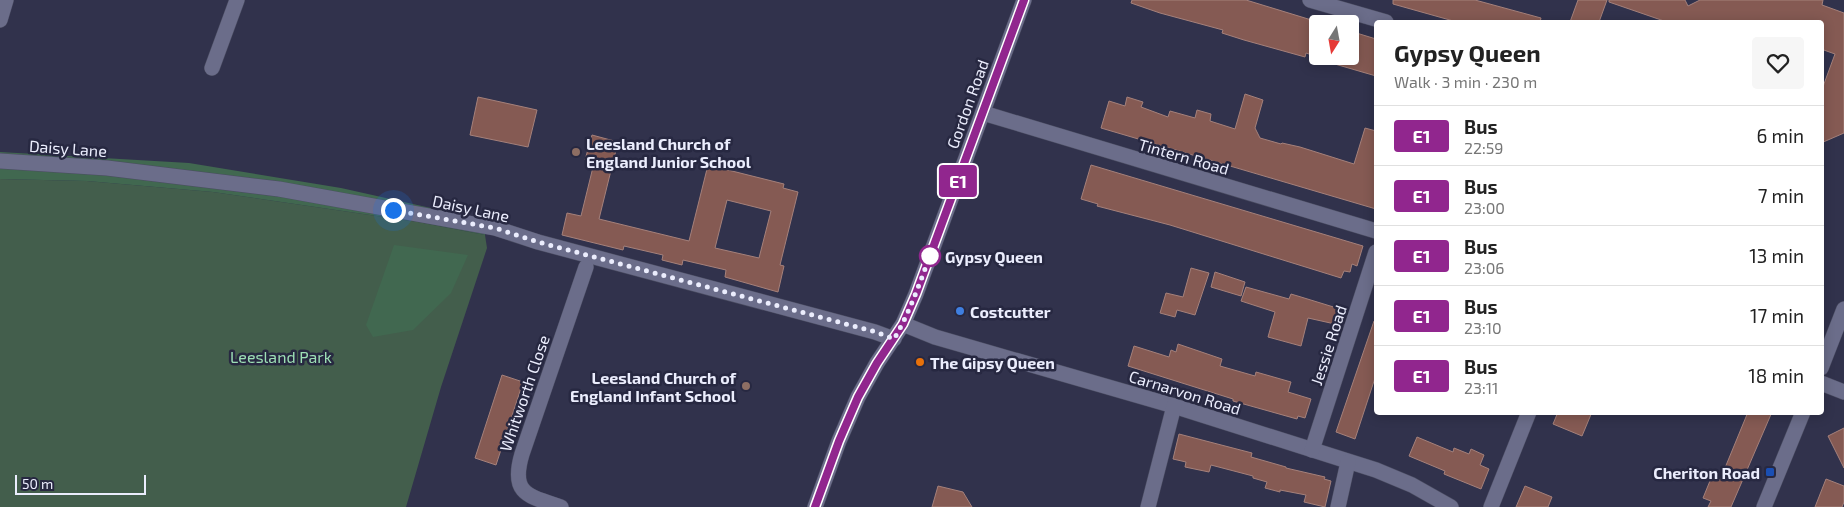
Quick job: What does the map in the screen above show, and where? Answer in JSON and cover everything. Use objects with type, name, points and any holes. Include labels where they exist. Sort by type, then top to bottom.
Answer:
[{"type":"street","points":[[0,20],[6,0]]},
{"type":"street","points":[[212,68],[237,0]]},
{"type":"street","name":"Gordon Road","points":[[815,507],[839,441],[866,382],[903,324],[1024,0]]},
{"type":"street","points":[[1310,0],[1379,20]]},
{"type":"street","name":"Tintern Road","points":[[983,114],[1374,230]]},
{"type":"street","name":"Daisy Lane","points":[[0,161],[107,168],[279,189],[488,227],[876,332],[894,339]]},
{"type":"street","name":"Jessie Road","points":[[1312,450],[1374,258]]},
{"type":"street","name":"Whitworth Close","points":[[561,507],[534,498],[526,493],[521,487],[517,472],[586,267]]},
{"type":"street","points":[[1824,360],[1844,309]]},
{"type":"street","name":"Carnarvon Road","points":[[903,324],[935,337],[1174,406],[1348,462],[1398,479],[1451,507]]},
{"type":"street","points":[[1824,384],[1844,392]]},
{"type":"street","points":[[1148,507],[1174,406]]},
{"type":"street","points":[[1491,507],[1528,415]]},
{"type":"street","points":[[1764,507],[1802,415]]},
{"type":"street","points":[[1338,507],[1348,462]]},
{"type":"green space","points":[[0,152],[189,163],[341,188],[489,221],[485,235],[418,222],[213,192],[87,181],[0,179]]},
{"type":"green space","name":"Leesland Park","points":[[0,179],[87,181],[213,192],[418,222],[485,235],[487,248],[441,387],[406,507],[0,507]]},
{"type":"green space","points":[[394,245],[468,255],[451,293],[413,330],[373,337],[366,325]]},
{"type":"building","points":[[1132,0],[1246,0],[1309,19],[1309,54],[1306,53],[1305,57],[1244,40],[1222,33],[1223,30],[1131,3]]},
{"type":"building","points":[[1393,0],[1475,0],[1541,18],[1540,20],[1450,20],[1393,4]]},
{"type":"building","points":[[1578,0],[1607,0],[1600,20],[1571,20]]},
{"type":"building","points":[[1609,0],[1685,0],[1688,6],[1700,0],[1823,0],[1822,5],[1844,13],[1844,133],[1824,142],[1824,84],[1835,54],[1824,50],[1824,20],[1661,20],[1609,2]]},
{"type":"building","points":[[1359,34],[1374,38],[1374,75],[1338,65],[1359,65]]},
{"type":"building","points":[[1245,94],[1263,100],[1255,128],[1260,138],[1281,144],[1300,147],[1354,164],[1365,128],[1374,130],[1374,208],[1101,128],[1109,101],[1125,106],[1127,97],[1143,102],[1141,107],[1168,117],[1170,111],[1195,118],[1197,110],[1211,114],[1210,121],[1235,129]]},
{"type":"building","points":[[478,97],[537,110],[528,147],[470,135]]},
{"type":"building","points":[[592,135],[618,142],[599,219],[689,241],[708,165],[784,184],[783,188],[798,192],[780,265],[784,266],[778,292],[725,277],[726,270],[683,260],[682,265],[662,260],[663,255],[624,246],[623,250],[562,235],[567,213],[581,216],[594,163],[585,160]],"holes":[[[727,200],[771,211],[759,258],[715,248]]]},
{"type":"building","points":[[1091,165],[1363,246],[1357,266],[1352,264],[1350,272],[1344,271],[1341,278],[1170,225],[1097,206],[1098,204],[1081,199]]},
{"type":"building","points":[[1191,268],[1209,273],[1195,315],[1177,310],[1175,317],[1160,313],[1166,293],[1183,297]]},
{"type":"building","points":[[1215,272],[1245,282],[1241,296],[1211,287]]},
{"type":"building","points":[[1246,287],[1289,299],[1291,294],[1340,309],[1335,324],[1308,318],[1301,346],[1268,337],[1275,312],[1241,301]]},
{"type":"building","points":[[1374,321],[1374,381],[1355,439],[1336,432]]},
{"type":"building","points":[[1178,344],[1222,359],[1220,366],[1255,376],[1256,372],[1291,382],[1288,392],[1311,399],[1305,418],[1298,416],[1297,419],[1233,401],[1233,399],[1128,366],[1134,346],[1169,357],[1171,350],[1176,352]]},
{"type":"building","points":[[502,375],[523,382],[496,465],[475,458]]},
{"type":"building","points":[[1557,415],[1591,415],[1582,436],[1553,424]]},
{"type":"building","points":[[1747,415],[1771,415],[1731,507],[1708,507],[1711,501],[1703,498],[1712,476],[1720,480]]},
{"type":"building","points":[[1844,428],[1844,468],[1828,436]]},
{"type":"building","points":[[1179,434],[1252,453],[1251,457],[1325,477],[1324,479],[1331,481],[1325,507],[1304,502],[1306,495],[1265,488],[1267,482],[1253,478],[1253,476],[1211,465],[1209,472],[1185,467],[1186,462],[1173,459]]},
{"type":"building","points":[[1417,437],[1453,452],[1454,448],[1469,454],[1471,449],[1484,455],[1480,465],[1489,469],[1481,489],[1444,474],[1445,471],[1409,456]]},
{"type":"building","points":[[1826,479],[1844,486],[1844,502],[1842,507],[1815,507]]},
{"type":"building","points":[[938,486],[963,492],[972,507],[932,507]]},
{"type":"building","points":[[1525,486],[1552,497],[1548,507],[1516,507]]},
{"type":"bus line","name":"E1","points":[[815,507],[839,441],[858,397],[877,363],[903,324],[916,294],[1024,0]]},
{"type":"place","name":"Leesland Church of England Junior School","points":[[576,152]]},
{"type":"place","name":"Gypsy Queen","points":[[930,256]]},
{"type":"place","name":"Costcutter","points":[[960,311]]},
{"type":"place","name":"The Gipsy Queen","points":[[920,362]]},
{"type":"place","name":"Leesland Church of England Infant School","points":[[746,386]]},
{"type":"place","name":"Cheriton Road","points":[[1770,472]]},
{"type":"route","points":[[393,210],[495,228],[538,242],[876,332],[894,339],[916,294],[931,253],[930,256]]}]
